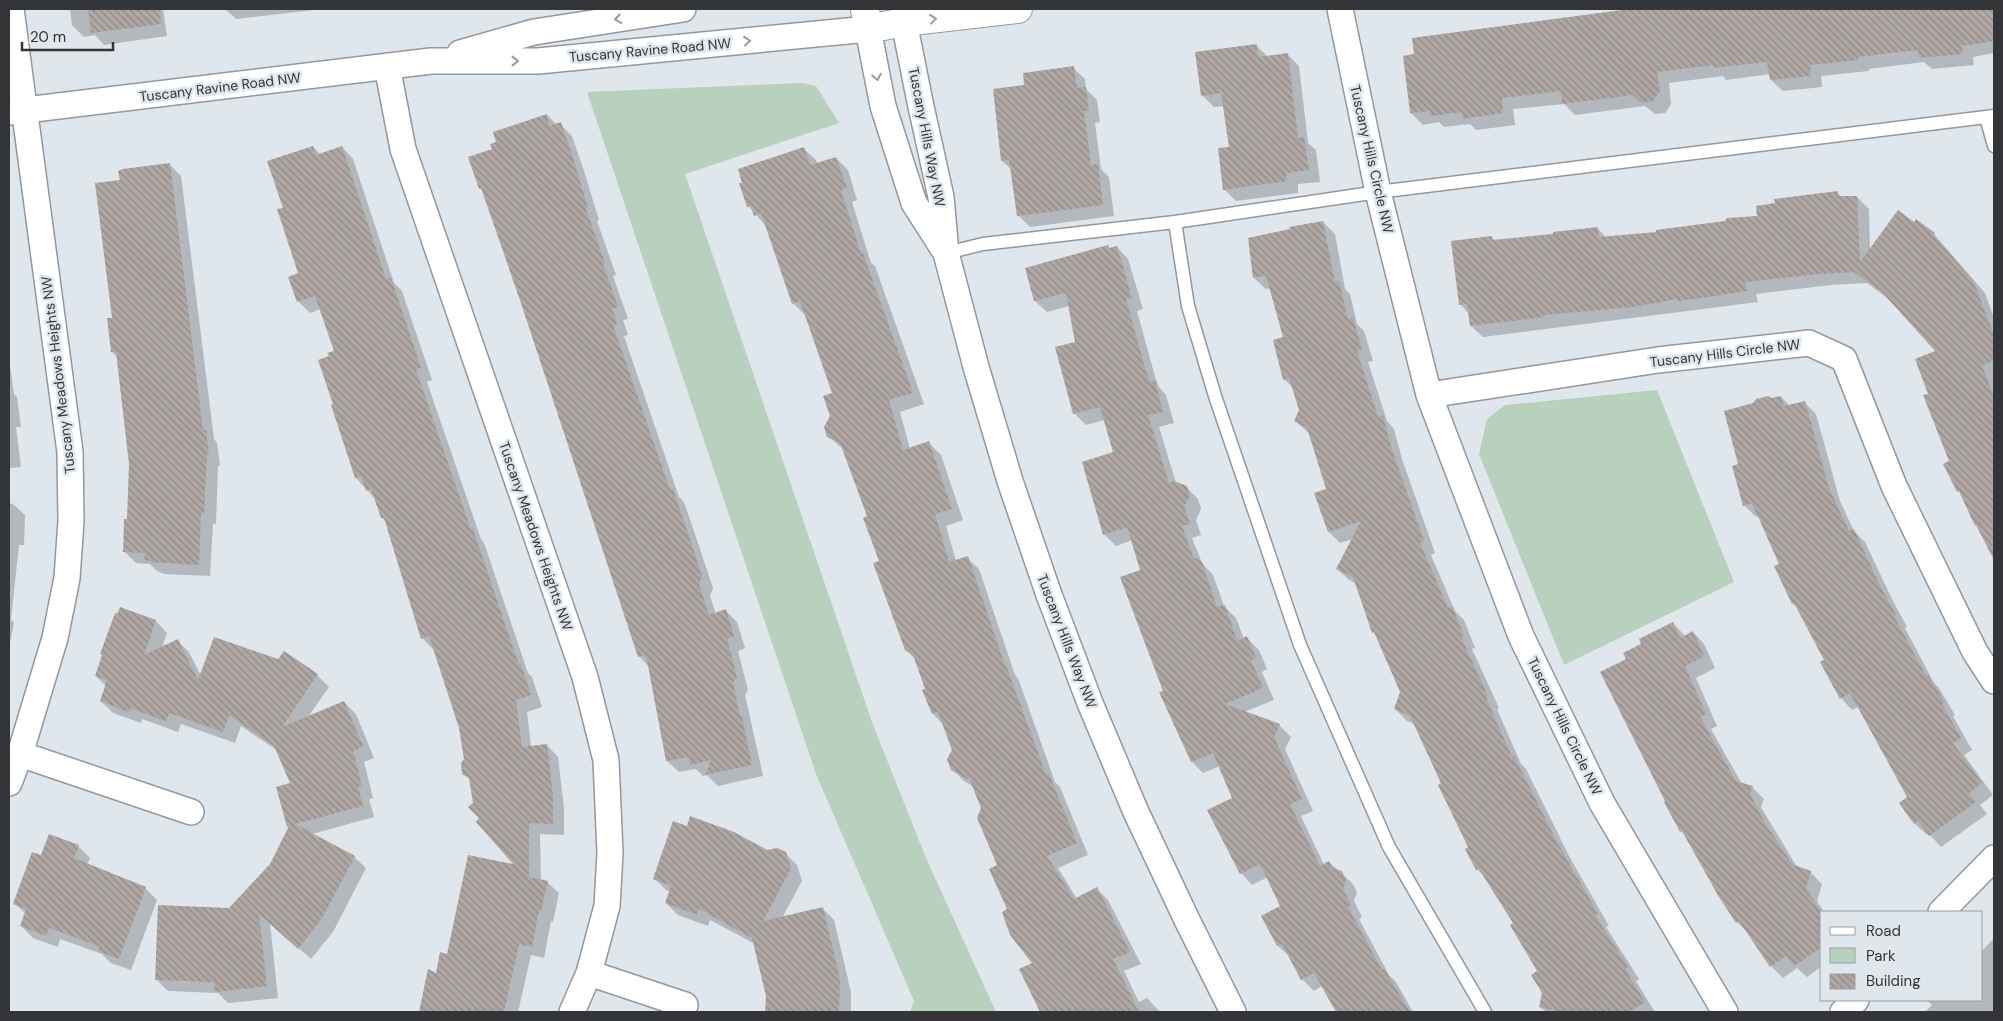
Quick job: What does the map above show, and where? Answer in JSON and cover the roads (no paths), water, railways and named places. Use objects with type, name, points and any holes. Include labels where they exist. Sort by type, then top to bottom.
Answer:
[{"type":"street","name":"Tuscany Meadows Heights NW","points":[[9,783],[20,754],[55,638],[67,578],[71,521],[70,452],[17,111],[11,9]]},
{"type":"street","name":"Tuscany Ravine Road NW","points":[[432,61],[534,32],[683,9]]},
{"type":"street","points":[[866,19],[1018,9]]},
{"type":"street","name":"Tuscany Hills Circle NW","points":[[1340,9],[1378,192],[1429,395],[1529,652],[1602,803],[1725,1012]]},
{"type":"street","name":"Tuscany Hills Way NW","points":[[903,16],[942,197],[946,253],[976,367],[1010,481],[1055,611],[1090,703],[1136,812],[1187,920],[1234,1012]]},
{"type":"street","name":"Tuscany Ravine Road NW","points":[[17,111],[432,61],[538,60],[866,19]]},
{"type":"street","name":"Tuscany Hills Way NW","points":[[866,19],[883,106],[914,202],[946,253]]},
{"type":"street","name":"Tuscany Meadows Heights NW","points":[[387,66],[403,149],[584,677],[606,760],[610,853],[607,906],[589,973],[572,1012]]},
{"type":"street","name":"Tuscany Hills Circle NW","points":[[1429,395],[1658,360],[1809,343],[1844,360],[1894,486],[1975,652],[1994,681]]},
{"type":"street","points":[[20,754],[190,812]]},
{"type":"street","points":[[1943,911],[1994,858]]},
{"type":"street","points":[[589,973],[685,1006]]},
{"type":"street","points":[[1843,1012],[1855,1001]]},
{"type":"lane","points":[[946,253],[983,244],[1175,222],[1378,192],[1990,116],[1994,146]]},
{"type":"lane","points":[[1175,222],[1188,306],[1215,396],[1300,645],[1389,846],[1485,1012]]}]
